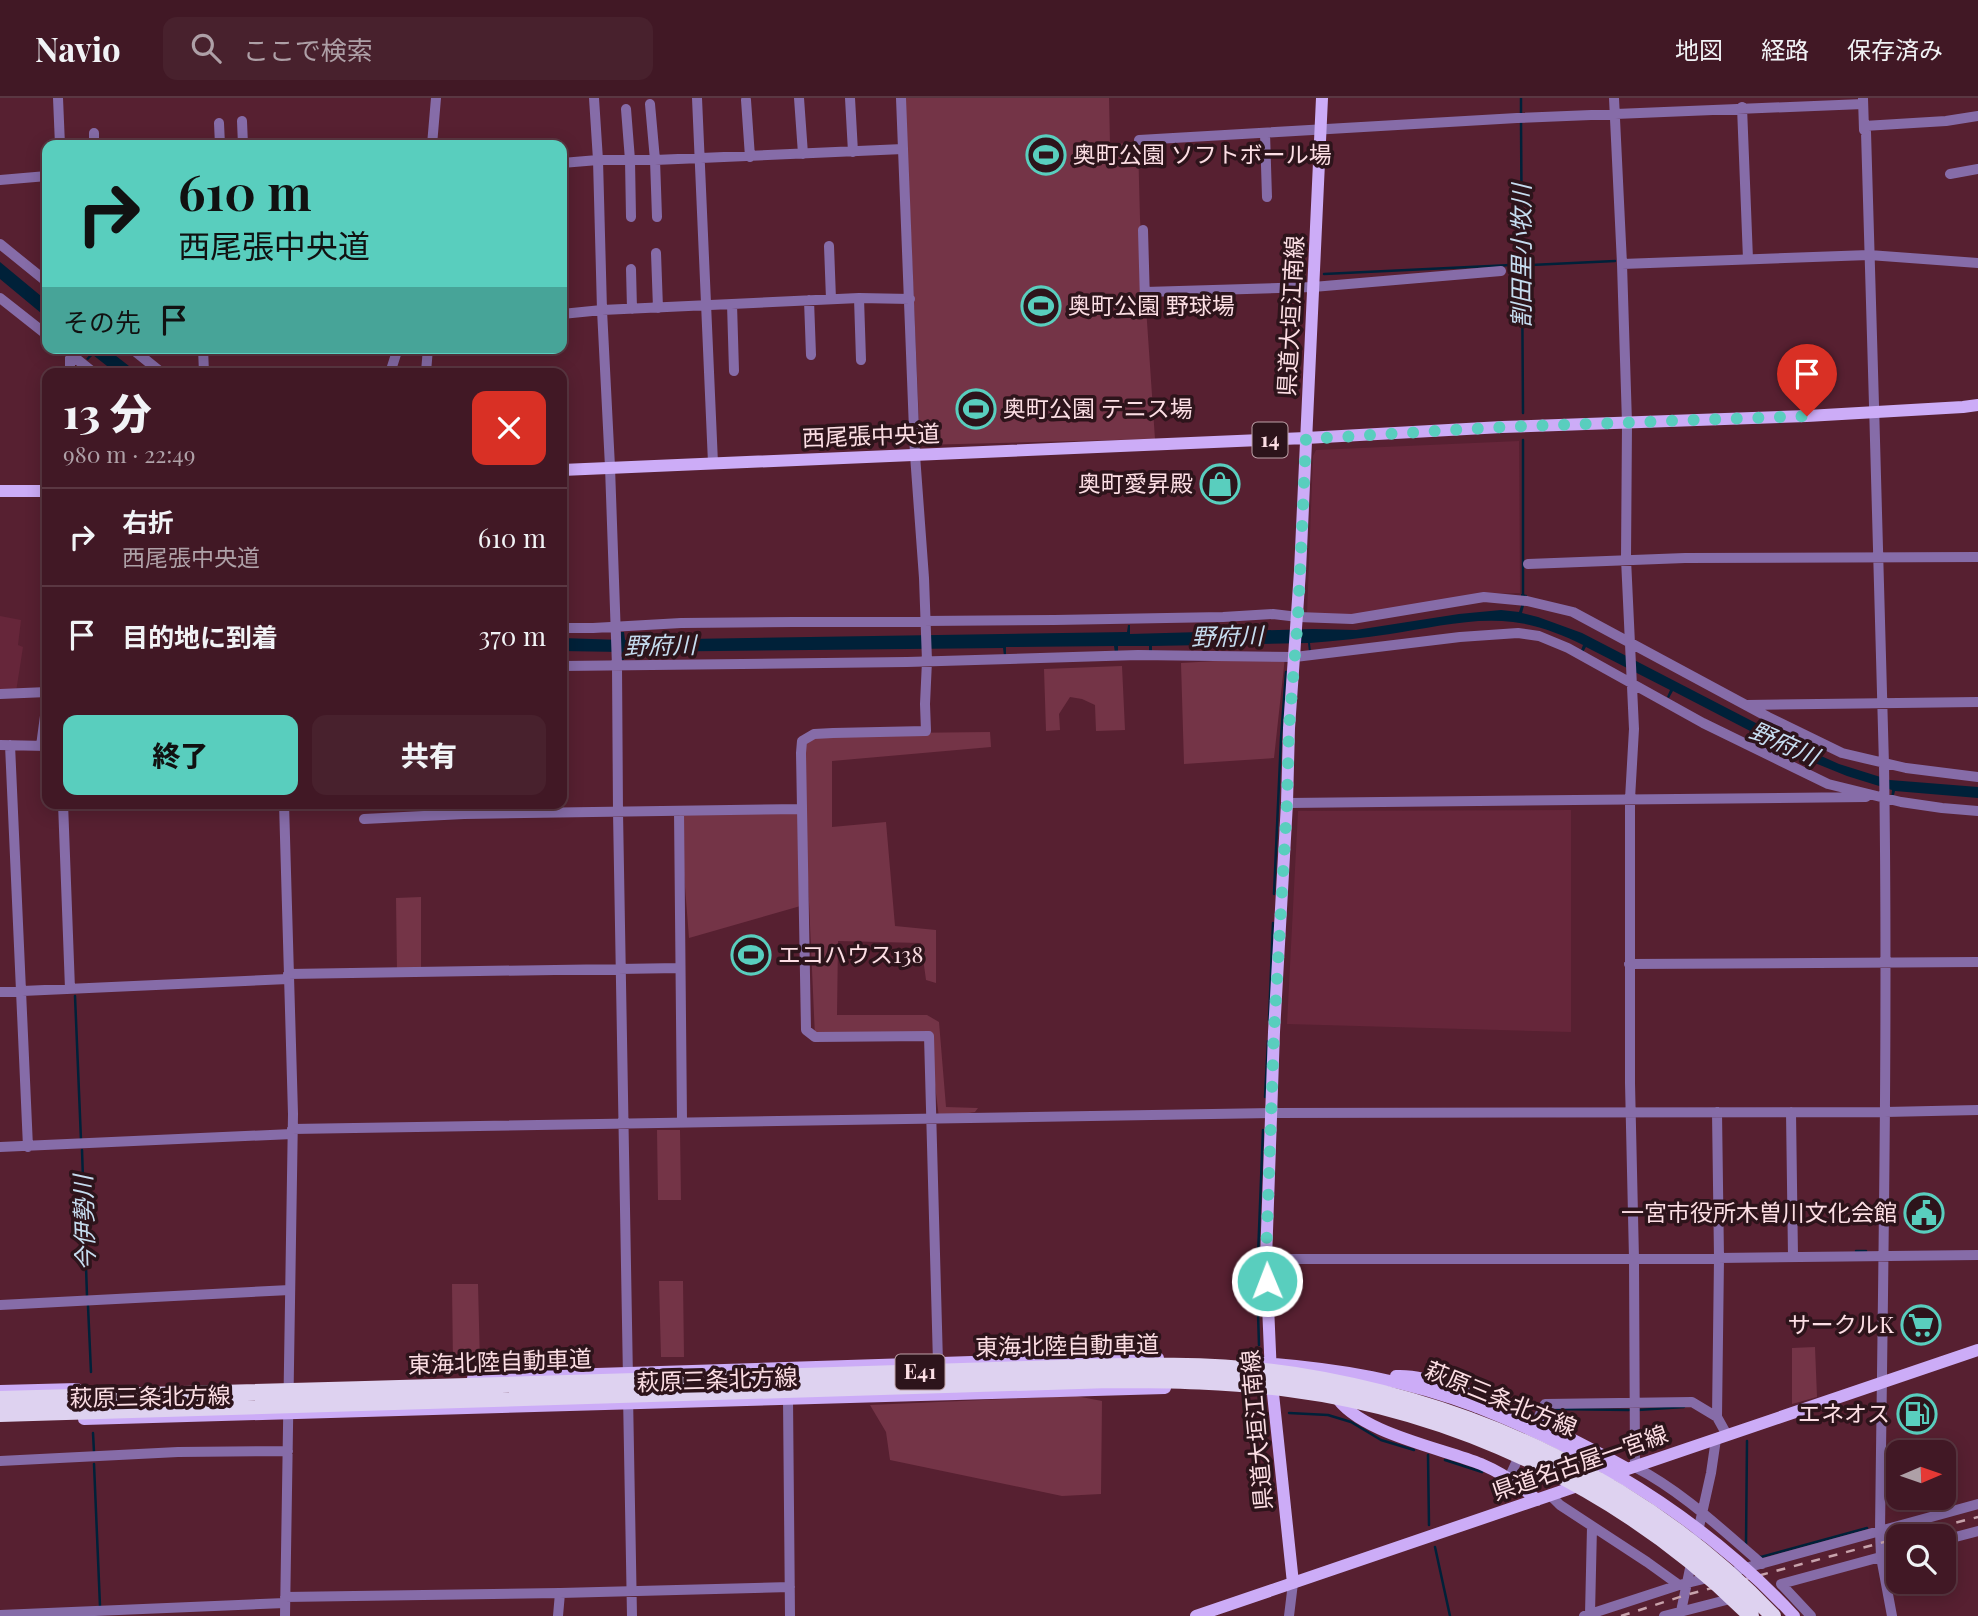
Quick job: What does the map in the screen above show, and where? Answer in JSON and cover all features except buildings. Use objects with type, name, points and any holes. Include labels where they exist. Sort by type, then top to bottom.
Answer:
[{"type":"highway","name":"東海北陸自動車道","points":[[0,1399],[1109,1366],[1245,1369],[1292,1374],[1416,1401],[1510,1435],[1573,1465],[1682,1535],[1716,1562],[1773,1616]]},
{"type":"highway","name":"東海北陸自動車道","points":[[0,1414],[1110,1380],[1195,1381],[1280,1388],[1350,1400],[1412,1416],[1530,1460],[1595,1495],[1639,1524],[1704,1572],[1751,1616]]},
{"type":"main road","name":"県道大垣江南線","points":[[1293,1583],[1271,1370],[1266,1259],[1274,1032],[1289,728],[1298,617],[1322,98]]},
{"type":"main road","name":"西尾張中央道","points":[[567,470],[1306,439],[1978,405]]},
{"type":"main road","points":[[0,491],[42,491]]},
{"type":"main road","name":"県道名古屋一宮線","points":[[1196,1616],[1978,1350]]},
{"type":"main road","name":"萩原三条北方線","points":[[0,1391],[1126,1358],[1178,1358],[1271,1370],[1306,1367],[1413,1385],[1478,1407],[1577,1452],[1677,1514],[1732,1558],[1794,1616]]},
{"type":"main road","name":"萩原三条北方線","points":[[0,1421],[1220,1387],[1240,1385],[1271,1370]]},
{"type":"main road","points":[[1324,1370],[1339,1402],[1374,1426],[1484,1465],[1509,1478],[1536,1500]]},
{"type":"main road","points":[[1371,1377],[1422,1378],[1489,1401],[1631,1468]]},
{"type":"street","points":[[58,98],[60,140]]},
{"type":"street","points":[[432,140],[436,98]]},
{"type":"street","points":[[594,98],[617,666],[632,1616]]},
{"type":"street","points":[[697,98],[713,463]]},
{"type":"street","points":[[799,98],[803,154]]},
{"type":"street","points":[[850,98],[853,152]]},
{"type":"street","points":[[901,98],[915,455],[925,621],[926,731],[814,734],[802,741],[806,1030],[815,1037],[929,1036],[938,1363]]},
{"type":"street","points":[[1614,98],[1627,422],[1626,559],[1633,729],[1629,964],[1634,1259],[1631,1468],[1675,1491],[1762,1564]]},
{"type":"street","points":[[746,100],[750,156]]},
{"type":"street","points":[[1139,140],[1863,101],[1875,412],[1884,764],[1885,1256],[1880,1532],[1881,1557],[1892,1616]]},
{"type":"street","points":[[650,104],[657,217]]},
{"type":"street","points":[[1742,107],[1748,259]]},
{"type":"street","points":[[626,108],[631,216]]},
{"type":"street","points":[[1864,126],[1946,121],[1978,116]]},
{"type":"street","points":[[242,121],[243,140]]},
{"type":"street","points":[[219,123],[220,140]]},
{"type":"street","points":[[94,132],[94,140]]},
{"type":"street","points":[[1265,132],[1266,197]]},
{"type":"street","points":[[567,163],[903,149]]},
{"type":"street","points":[[1950,174],[1978,169]]},
{"type":"street","points":[[0,180],[42,176]]},
{"type":"street","points":[[1143,230],[1145,297],[1313,287],[1501,271]]},
{"type":"street","points":[[0,244],[42,278]]},
{"type":"street","points":[[829,246],[831,299]]},
{"type":"street","points":[[656,253],[658,308]]},
{"type":"street","points":[[1622,264],[1869,255],[1978,263]]},
{"type":"street","points":[[631,269],[632,309]]},
{"type":"street","points":[[0,298],[42,331]]},
{"type":"street","points":[[859,298],[861,360]]},
{"type":"street","points":[[567,314],[831,299],[910,299]]},
{"type":"street","points":[[809,300],[811,355]]},
{"type":"street","points":[[732,304],[734,371]]},
{"type":"street","points":[[73,354],[88,368]]},
{"type":"street","points":[[138,354],[156,368]]},
{"type":"street","points":[[1528,564],[1626,559],[1978,557]]},
{"type":"street","points":[[567,628],[681,623],[1273,614],[1352,619],[1483,597],[1523,600],[1573,612],[1745,705],[1842,752],[1884,764],[1978,777]]},
{"type":"street","points":[[567,666],[1139,656],[1295,657],[1460,637],[1518,633],[1539,636],[1557,643],[1754,749],[1828,784],[1884,799],[1978,811]]},
{"type":"street","points":[[0,694],[42,692]]},
{"type":"street","points":[[1745,705],[1978,702]]},
{"type":"street","points":[[28,1147],[5,745],[42,746]]},
{"type":"street","points":[[1287,803],[1872,796]]},
{"type":"street","points":[[63,809],[70,989]]},
{"type":"street","points":[[284,809],[292,1131],[285,1616]]},
{"type":"street","points":[[364,819],[464,814],[802,809]]},
{"type":"street","points":[[678,811],[682,1121]]},
{"type":"street","points":[[1629,964],[1978,962]]},
{"type":"street","points":[[0,992],[288,976],[621,967],[680,968]]},
{"type":"street","points":[[0,1147],[292,1131],[682,1121],[1272,1113],[1978,1110]]},
{"type":"street","points":[[1680,1614],[1682,1584],[1721,1437],[1717,1417],[1717,1112]]},
{"type":"street","points":[[1791,1112],[1793,1257]]},
{"type":"street","points":[[1266,1259],[1978,1255]]},
{"type":"street","points":[[0,1305],[290,1290]]},
{"type":"street","points":[[788,1399],[790,1616]]},
{"type":"street","points":[[1509,1478],[1545,1404],[1692,1402],[1717,1417]]},
{"type":"street","points":[[0,1461],[178,1452],[288,1451]]},
{"type":"street","points":[[1550,1495],[1592,1527],[1682,1584]]},
{"type":"street","points":[[1592,1527],[1587,1615],[1682,1584],[1762,1564],[1791,1551],[1831,1539],[1880,1532],[1978,1504]]},
{"type":"street","points":[[1956,1537],[1978,1531]]},
{"type":"street","points":[[1664,1616],[1680,1614],[1886,1556]]},
{"type":"street","points":[[1289,1616],[1293,1583]]},
{"type":"street","points":[[1780,1584],[1811,1616]]},
{"type":"street","points":[[0,1615],[96,1614],[285,1600],[790,1587]]},
{"type":"street","points":[[558,1616],[561,1593]]},
{"type":"street","points":[[1703,1607],[1713,1616]]},
{"type":"shaded area","points":[[905,98],[1109,98],[1110,144],[1138,143],[1140,219],[1155,439],[920,445]]},
{"type":"shaded area","points":[[1519,441],[1520,593],[1475,594],[1353,616],[1307,614],[1313,456],[1316,450]]},
{"type":"shaded area","points":[[0,616],[21,620],[18,645],[23,647],[16,692],[0,692]]},
{"type":"shaded area","points":[[1285,657],[1274,758],[1184,764],[1181,663]]},
{"type":"shaded area","points":[[1122,666],[1125,730],[1096,731],[1095,705],[1070,697],[1059,714],[1060,730],[1046,731],[1044,669]]},
{"type":"shaded area","points":[[990,732],[991,747],[832,761],[832,827],[886,822],[895,926],[936,930],[936,983],[926,980],[921,943],[838,941],[837,1015],[927,1015],[939,1022],[946,1107],[978,1108],[975,1112],[939,1118],[929,1036],[815,1037],[802,745],[814,734]]},
{"type":"shaded area","points":[[798,809],[804,905],[689,938],[679,811]]},
{"type":"shaded area","points":[[1571,810],[1571,1032],[1287,1024],[1298,811]]},
{"type":"shaded area","points":[[421,897],[421,969],[397,972],[396,898]]},
{"type":"shaded area","points":[[657,1130],[680,1130],[681,1200],[658,1200]]},
{"type":"shaded area","points":[[659,1281],[683,1281],[684,1357],[661,1357]]},
{"type":"shaded area","points":[[452,1284],[478,1284],[480,1364],[453,1365]]},
{"type":"shaded area","points":[[1815,1347],[1817,1397],[1792,1404],[1792,1348]]},
{"type":"shaded area","points":[[1076,1396],[1102,1401],[1101,1494],[1062,1496],[890,1460],[886,1432],[870,1405]]},
{"type":"water","points":[[0,262],[42,297],[42,314],[0,279]]},
{"type":"water","points":[[90,354],[114,354],[132,368],[110,368],[93,355],[86,359]]},
{"type":"water","name":"野府川","points":[[1521,594],[1527,595],[1522,613],[1582,633],[1839,764],[1890,780],[1978,787],[1978,798],[1895,791],[1891,799],[1892,790],[1800,757],[1673,691],[1669,698],[1667,697],[1670,690],[1586,647],[1582,654],[1580,653],[1583,645],[1575,641],[1540,628],[1513,622],[1467,622],[1310,643],[1311,652],[1308,643],[1152,646],[1152,653],[1149,653],[1149,646],[1118,646],[1118,653],[1115,653],[1114,646],[1006,647],[1004,656],[1003,648],[624,652],[622,660],[621,652],[567,651],[567,638],[621,640],[621,632],[624,632],[625,640],[1127,632],[1128,625],[1130,634],[1356,630],[1459,614],[1501,610],[1519,612]]},
{"type":"waterway","name":"割田里小牧川","points":[[1521,98],[1521,116]]},
{"type":"waterway","name":"割田里小牧川","points":[[1521,122],[1523,413]]},
{"type":"waterway","points":[[1531,265],[1615,261]]},
{"type":"waterway","points":[[1324,274],[1511,265]]},
{"type":"waterway","name":"割田里小牧川","points":[[1523,440],[1523,598]]},
{"type":"waterway","points":[[1274,894],[1286,672]]},
{"type":"waterway","points":[[1269,1020],[1273,923]]},
{"type":"waterway","name":"今伊勢川","points":[[75,996],[81,1140]]},
{"type":"waterway","points":[[1265,1097],[1268,1041]]},
{"type":"waterway","points":[[1259,1345],[1257,1281],[1263,1130]]},
{"type":"waterway","name":"今伊勢川","points":[[82,1150],[87,1296]]},
{"type":"waterway","points":[[1856,1251],[1866,1251]]},
{"type":"waterway","name":"今伊勢川","points":[[88,1306],[91,1372]]},
{"type":"waterway","points":[[1638,1410],[1684,1407]]},
{"type":"waterway","points":[[1550,1409],[1629,1410]]},
{"type":"waterway","points":[[1289,1413],[1328,1415],[1351,1422],[1381,1440],[1414,1450]]},
{"type":"waterway","name":"今伊勢川","points":[[93,1433],[94,1452]]},
{"type":"waterway","points":[[1746,1545],[1747,1441]]},
{"type":"waterway","points":[[1428,1455],[1429,1525]]},
{"type":"waterway","points":[[1445,1460],[1482,1472]]},
{"type":"waterway","name":"今伊勢川","points":[[94,1464],[100,1606]]},
{"type":"waterway","points":[[1759,1556],[1867,1528]]},
{"type":"waterway","points":[[1435,1547],[1450,1616]]},
{"type":"railway","points":[[1951,1524],[1978,1517]]},
{"type":"railway","points":[[1621,1616],[1686,1595],[1886,1541]]},
{"type":"place","name":"奥町公園 ソフトボール場","points":[[1046,155]]},
{"type":"place","name":"奥町公園 野球場","points":[[1041,306]]},
{"type":"place","name":"奥町公園 テニス場","points":[[976,409]]},
{"type":"place","name":"奥町愛昇殿","points":[[1220,484]]},
{"type":"place","name":"エコハウス138","points":[[751,955]]},
{"type":"place","name":"一宮市役所木曽川文化会館","points":[[1924,1213]]},
{"type":"place","name":"サークルK","points":[[1921,1325]]},
{"type":"place","name":"エネオス","points":[[1917,1414]]},
{"type":"route","points":[[1267,1281],[1274,1032],[1306,439],[1502,427],[1807,416]]}]
